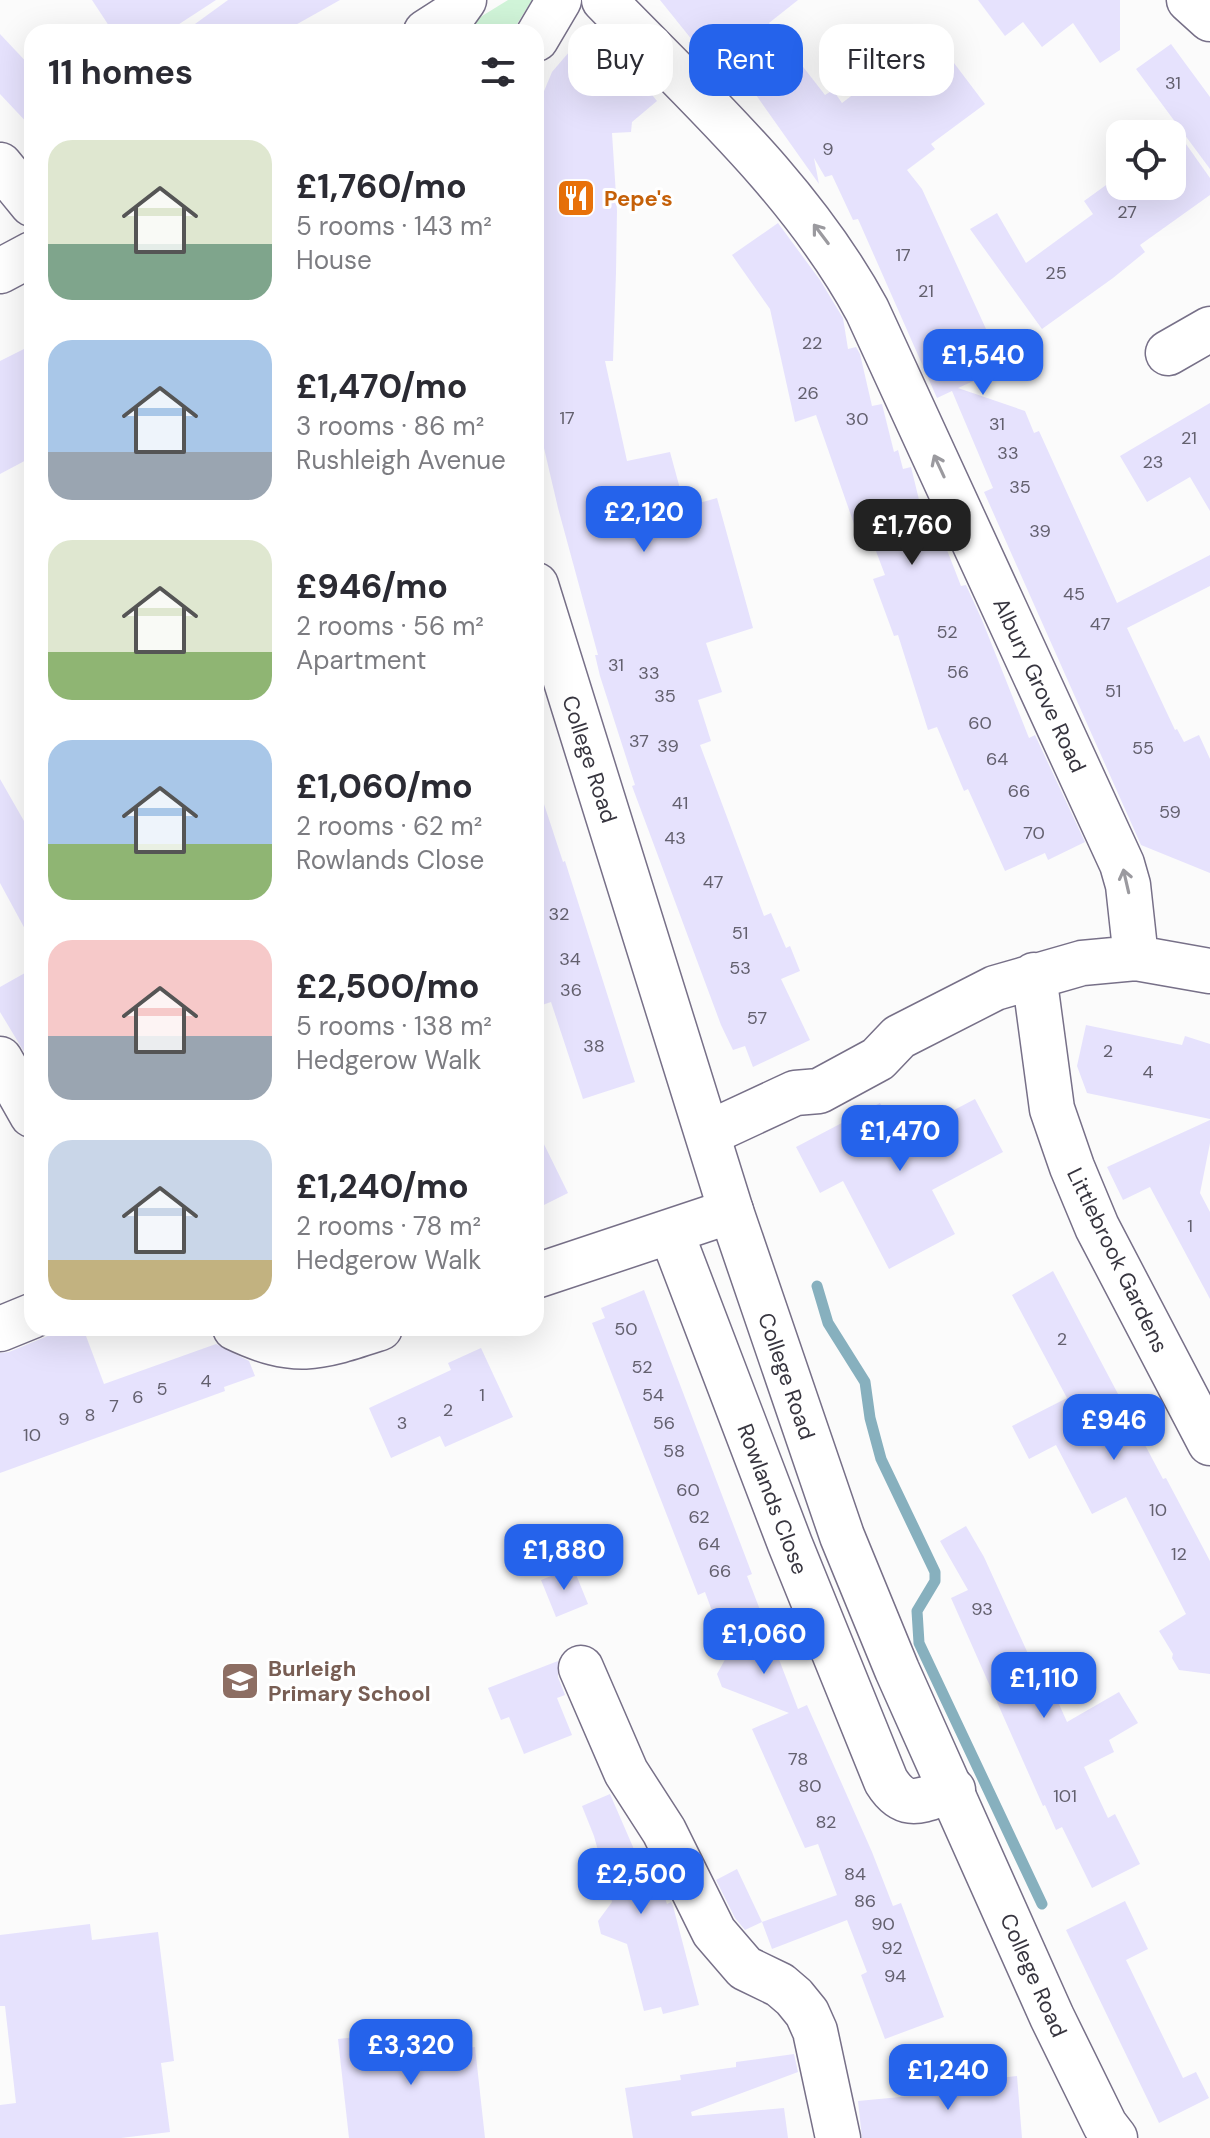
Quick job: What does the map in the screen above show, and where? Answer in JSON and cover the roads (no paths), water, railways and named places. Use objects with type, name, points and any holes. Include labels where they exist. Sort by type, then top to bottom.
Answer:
[{"type":"street","points":[[438,24],[454,14],[464,0]]},
{"type":"street","points":[[544,25],[559,0]]},
{"type":"street","name":"Albury Grove Road","points":[[604,0],[777,181],[821,235],[850,278],[1122,864],[1128,885],[1136,958]]},
{"type":"street","points":[[1189,0],[1210,19]]},
{"type":"street","points":[[0,165],[24,194]]},
{"type":"street","points":[[0,271],[24,258]]},
{"type":"street","points":[[1168,353],[1210,329]]},
{"type":"street","name":"College Road","points":[[544,610],[731,1211],[842,1536],[897,1670],[1052,2017],[1105,2125],[1115,2138]]},
{"type":"street","points":[[709,1133],[795,1093],[819,1091],[878,1059],[899,1037],[995,988],[1034,975],[1082,963],[1136,958],[1210,971]]},
{"type":"street","name":"Littlebrook Gardens","points":[[1034,975],[1044,1069],[1052,1109],[1072,1167],[1097,1227],[1210,1443]]},
{"type":"street","points":[[0,1059],[24,1101]]},
{"type":"street","points":[[544,1273],[731,1211]]},
{"type":"street","name":"Rowlands Close","points":[[671,1232],[790,1544],[886,1781],[899,1798],[907,1802],[953,1790]]},
{"type":"street","points":[[0,1329],[24,1319]]},
{"type":"street","points":[[251,1336],[263,1342],[300,1349],[355,1336]]},
{"type":"street","points":[[581,1668],[626,1772],[664,1831],[714,1932],[745,1968],[780,1985],[807,2013],[815,2031],[838,2138]]},
{"type":"waterway","points":[[817,1286],[828,1323],[865,1382],[870,1418],[881,1459],[935,1572],[935,1581],[917,1611],[919,1643],[1042,1904]]},
{"type":"place","name":"Pepe's","points":[[576,198]]},
{"type":"place","name":"Burleigh Primary School","points":[[240,1681]]}]
